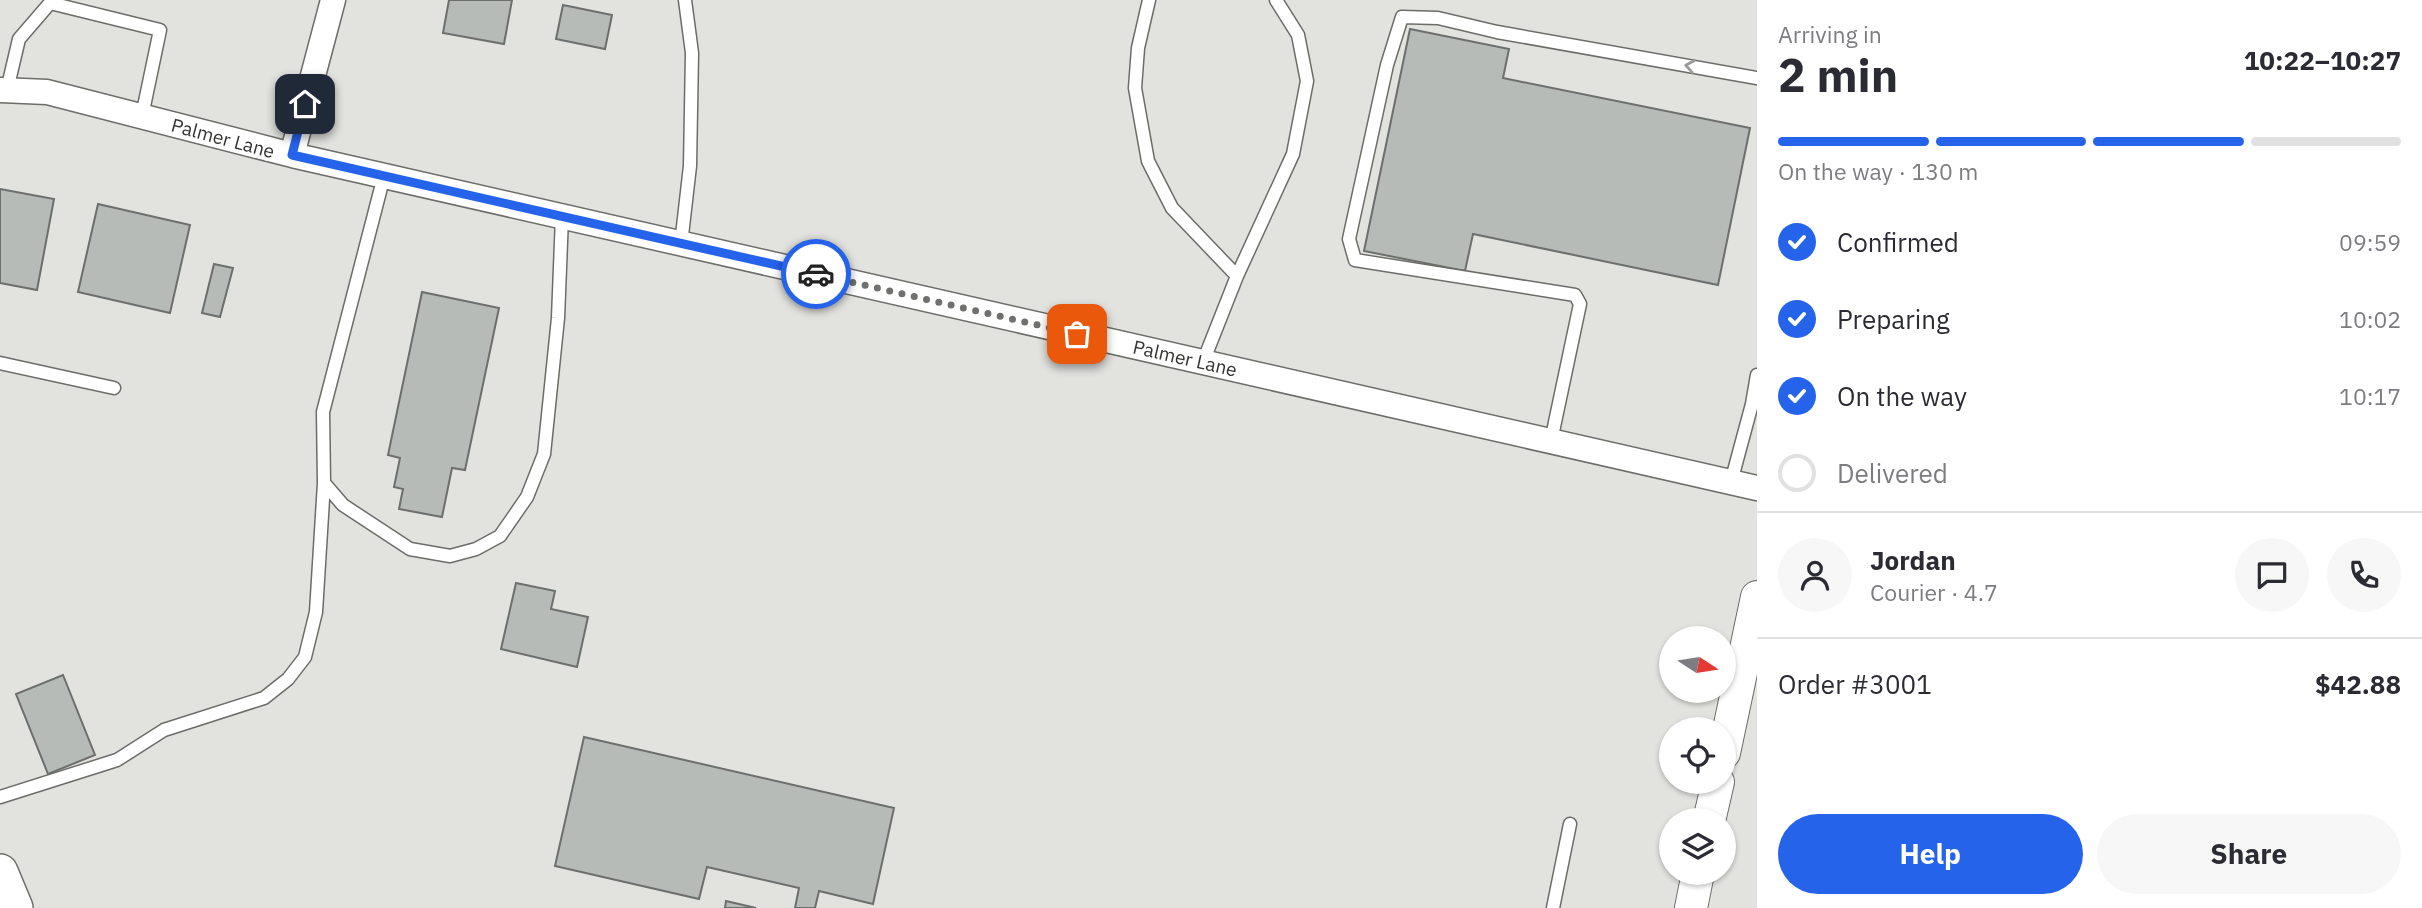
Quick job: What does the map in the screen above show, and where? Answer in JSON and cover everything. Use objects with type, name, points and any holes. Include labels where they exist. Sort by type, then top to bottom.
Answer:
[{"type":"main road","points":[[0,872],[15,908]]},
{"type":"street","points":[[292,155],[333,0]]},
{"type":"street","name":"Palmer Lane","points":[[4,90],[47,92],[292,155],[1757,488]]},
{"type":"street","points":[[1732,717],[1757,597]]},
{"type":"street","points":[[1691,908],[1696,885]]},
{"type":"lane","points":[[681,244],[690,166],[692,53],[685,0]]},
{"type":"lane","points":[[1149,0],[1138,48],[1135,88],[1148,161],[1172,208],[1237,276]]},
{"type":"lane","points":[[1203,362],[1237,276],[1293,154],[1307,81],[1298,35],[1276,0]]},
{"type":"lane","points":[[4,90],[19,39],[50,3],[58,3],[160,30],[142,116]]},
{"type":"lane","points":[[1550,441],[1580,304],[1575,295],[1355,260],[1349,239],[1387,65],[1402,17],[1438,18],[1497,32],[1757,78]]},
{"type":"lane","points":[[0,797],[117,760],[164,730],[264,698],[288,679],[305,657],[316,612],[324,483],[323,412],[384,176]]},
{"type":"lane","points":[[324,483],[343,505],[410,549],[450,556],[476,549],[500,536],[527,497],[544,454],[558,318],[562,216]]},
{"type":"lane","points":[[0,363],[114,388]]},
{"type":"lane","points":[[1731,482],[1757,374]]},
{"type":"lane","points":[[1553,908],[1570,824]]},
{"type":"building","points":[[449,0],[512,0],[504,44],[443,33]]},
{"type":"building","points":[[563,5],[612,15],[605,49],[556,39]]},
{"type":"building","points":[[1410,29],[1509,49],[1503,78],[1750,128],[1718,285],[1473,234],[1465,271],[1364,251]]},
{"type":"building","points":[[0,189],[54,199],[37,290],[0,283]]},
{"type":"building","points":[[98,204],[190,225],[170,313],[78,292]]},
{"type":"building","points":[[214,264],[233,268],[220,317],[202,313]]},
{"type":"building","points":[[422,292],[499,308],[465,470],[452,468],[442,517],[399,509],[403,489],[394,487],[400,458],[388,455]]},
{"type":"building","points":[[516,583],[555,591],[551,609],[588,617],[577,667],[501,649]]},
{"type":"building","points":[[63,675],[95,755],[48,774],[16,694]]},
{"type":"building","points":[[584,737],[894,808],[873,904],[819,891],[815,908],[795,908],[799,888],[707,867],[699,899],[555,866]]},
{"type":"building","points":[[726,901],[756,908],[725,908]]},
{"type":"way so far","points":[[816,274],[1077,334]]},
{"type":"route","points":[[305,104],[292,155],[816,274]]}]
